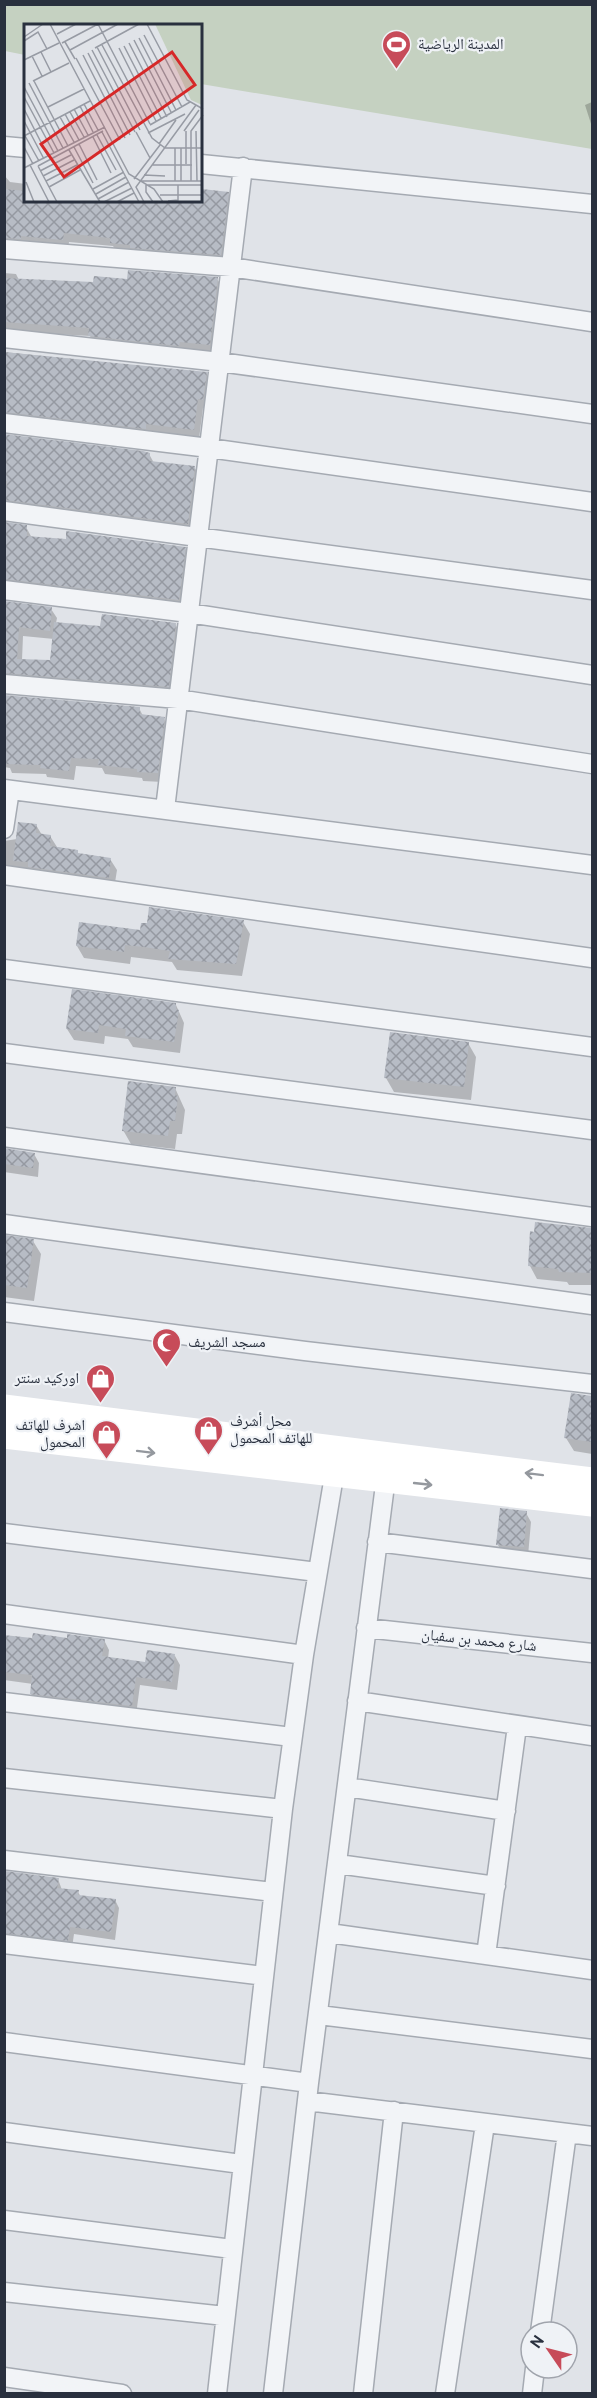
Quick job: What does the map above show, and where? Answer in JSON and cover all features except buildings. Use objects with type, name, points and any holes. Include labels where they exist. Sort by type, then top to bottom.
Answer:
[{"type":"street","points":[[4,146],[24,148]]},
{"type":"street","points":[[202,164],[592,204]]},
{"type":"street","points":[[165,809],[243,167]]},
{"type":"street","points":[[4,249],[231,267],[592,322]]},
{"type":"street","points":[[4,338],[219,362],[592,414]]},
{"type":"street","points":[[4,423],[209,448],[592,502]]},
{"type":"street","points":[[4,511],[197,535],[592,590]]},
{"type":"street","points":[[4,590],[189,613],[592,675]]},
{"type":"street","points":[[4,684],[178,699],[592,764]]},
{"type":"street","points":[[4,829],[7,789],[592,865]]},
{"type":"street","points":[[4,875],[592,958]]},
{"type":"street","points":[[4,969],[592,1047]]},
{"type":"street","points":[[4,1053],[592,1130]]},
{"type":"street","points":[[4,1137],[592,1217]]},
{"type":"street","points":[[4,1224],[592,1305]]},
{"type":"street","points":[[4,1312],[305,1351],[592,1384]]},
{"type":"street","points":[[4,1408],[336,1462]]},
{"type":"street","points":[[4,1435],[336,1462],[387,1468],[592,1503]]},
{"type":"street","points":[[217,2394],[251,2074],[292,1737],[336,1462]]},
{"type":"street","points":[[387,1468],[592,1481]]},
{"type":"street","points":[[273,2394],[308,2092],[387,1468]]},
{"type":"street","points":[[4,1533],[317,1572]]},
{"type":"street","points":[[378,1542],[592,1569]]},
{"type":"street","points":[[4,1614],[304,1655]]},
{"type":"street","name":"شارع محمد بن سفيان","points":[[366,1628],[592,1653]]},
{"type":"street","points":[[357,1701],[592,1736]]},
{"type":"street","points":[[4,1702],[292,1737]]},
{"type":"street","points":[[486,1956],[517,1726]]},
{"type":"street","points":[[4,1778],[283,1809]]},
{"type":"street","points":[[347,1787],[506,1811]]},
{"type":"street","points":[[4,1860],[273,1892]]},
{"type":"street","points":[[338,1864],[496,1886]]},
{"type":"street","points":[[329,1933],[592,1970]]},
{"type":"street","points":[[4,1944],[264,1976]]},
{"type":"street","points":[[319,2015],[592,2049]]},
{"type":"street","points":[[4,2042],[251,2074],[308,2092],[394,2111],[592,2136]]},
{"type":"street","points":[[363,2394],[394,2111]]},
{"type":"street","points":[[445,2394],[485,2124]]},
{"type":"street","points":[[4,2132],[241,2164]]},
{"type":"street","points":[[542,2320],[567,2133]]},
{"type":"street","points":[[4,2220],[232,2249]]},
{"type":"street","points":[[4,2292],[225,2316]]},
{"type":"street","points":[[4,2377],[122,2394]]},
{"type":"green space","name":"المدينة الرياضية","points":[[4,5],[592,5],[592,149],[202,84],[202,24],[24,24],[24,55],[5,51]]},
{"type":"place","name":"المدينة الرياضية","points":[[397,70]]},
{"type":"place","name":"مسجد الشريف","points":[[167,1368]]},
{"type":"place","name":"اوركيد سنتر","points":[[100,1404]]},
{"type":"place","name":"محل أشرف للهاتف المحمول","points":[[209,1456]]},
{"type":"place","name":"اشرف للهاتف المحمول","points":[[106,1460]]}]
